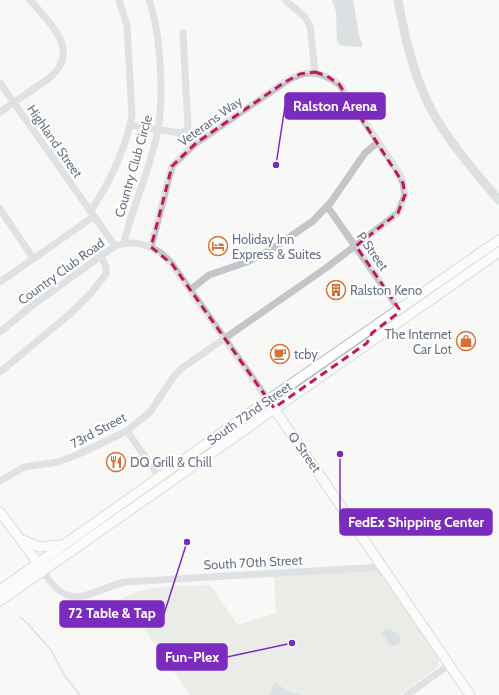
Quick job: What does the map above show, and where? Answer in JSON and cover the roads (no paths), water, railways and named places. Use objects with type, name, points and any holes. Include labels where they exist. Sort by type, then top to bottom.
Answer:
[{"type":"main road","name":"South 72nd Street","points":[[0,590],[37,562],[499,240]]},
{"type":"main road","name":"South 72nd Street","points":[[0,601],[499,252]]},
{"type":"main road","points":[[367,343],[372,333],[396,315],[398,309]]},
{"type":"main road","name":"Q Street","points":[[268,400],[470,695]]},
{"type":"main road","points":[[0,512],[43,570]]},
{"type":"main road","points":[[22,540],[40,547],[63,544]]},
{"type":"street","points":[[0,282],[92,214],[115,170],[130,125],[132,105],[127,26],[119,0]]},
{"type":"street","name":"Country Club Circle","points":[[124,243],[158,130],[161,106],[156,26],[149,0]]},
{"type":"street","points":[[190,290],[210,276],[247,262],[272,249],[312,221],[327,206],[365,153],[378,142],[339,84],[326,76],[315,72],[310,26],[305,17],[284,0]]},
{"type":"street","points":[[0,112],[56,73],[62,63],[64,56],[63,45],[60,37],[33,1]]},
{"type":"street","points":[[130,125],[180,133],[184,132],[188,128],[183,33]]},
{"type":"street","name":"Veterans Way","points":[[151,247],[172,166],[196,143],[285,82],[300,74],[315,72]]},
{"type":"street","name":"Highland Street","points":[[0,83],[92,214]]},
{"type":"street","name":"73rd Street","points":[[0,481],[24,467],[58,462],[80,454],[127,431],[150,412],[174,376],[182,368],[356,246],[398,213],[405,195],[403,183],[399,173],[378,142]]},
{"type":"street","name":"P Street","points":[[327,206],[398,309]]},
{"type":"street","points":[[0,209],[33,258]]},
{"type":"street","name":"Country Club Road","points":[[0,332],[29,308],[116,246],[92,214]]},
{"type":"street","name":"Q Street","points":[[116,246],[124,243],[131,243],[151,247],[167,258],[268,400]]},
{"type":"street","points":[[0,372],[71,313],[91,293],[106,274],[106,267],[100,257]]},
{"type":"street","points":[[127,431],[165,485]]},
{"type":"street","name":"South 70th Street","points":[[43,570],[58,589],[77,597],[86,596],[125,582],[382,567]]},
{"type":"street","points":[[407,695],[449,665]]},
{"type":"waterway","points":[[398,0],[415,72],[433,113],[455,147],[499,200]]},
{"type":"waterway","points":[[20,617],[51,650],[64,675],[80,695]]},
{"type":"place","name":"Ralston Arena","points":[[276,165]]},
{"type":"place","name":"Holiday Inn Express & Suites","points":[[218,246]]},
{"type":"place","name":"Ralston Keno","points":[[336,290]]},
{"type":"place","name":"The Internet Car Lot","points":[[466,341]]},
{"type":"place","name":"tcby","points":[[280,354]]},
{"type":"place","name":"FedEx Shipping Center","points":[[340,454]]},
{"type":"place","name":"DQ Grill & Chill","points":[[116,462]]},
{"type":"place","name":"72 Table & Tap","points":[[187,542]]},
{"type":"place","name":"Fun-Plex","points":[[292,643]]}]
